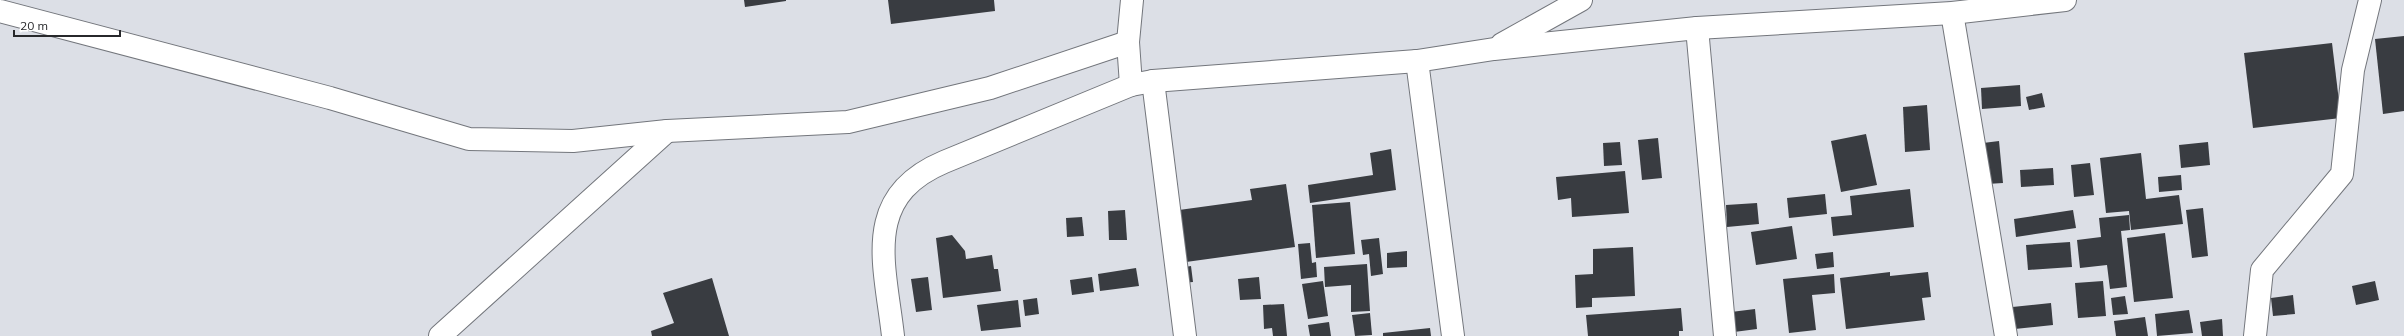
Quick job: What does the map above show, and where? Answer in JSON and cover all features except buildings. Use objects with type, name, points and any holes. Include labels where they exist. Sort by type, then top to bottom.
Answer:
[{"type":"street","points":[[1131,86],[1128,42],[1132,0]]},
{"type":"street","points":[[1494,49],[1582,0]]},
{"type":"street","points":[[892,336],[882,246],[884,227],[890,209],[899,193],[912,179],[927,169],[1131,86],[1153,81],[1417,61],[1494,49],[1697,28],[1952,13],[2065,0]]},
{"type":"street","points":[[2255,336],[2262,270],[2342,174],[2353,70],[2370,0]]},
{"type":"street","points":[[0,11],[330,98],[469,139],[573,141],[667,130],[848,122],[990,88],[1128,42]]},
{"type":"street","points":[[1952,13],[2006,336]]},
{"type":"street","points":[[1697,28],[1725,336]]},
{"type":"street","points":[[1417,61],[1453,336]]},
{"type":"street","points":[[1153,81],[1185,336]]},
{"type":"street","points":[[440,336],[667,130]]}]
